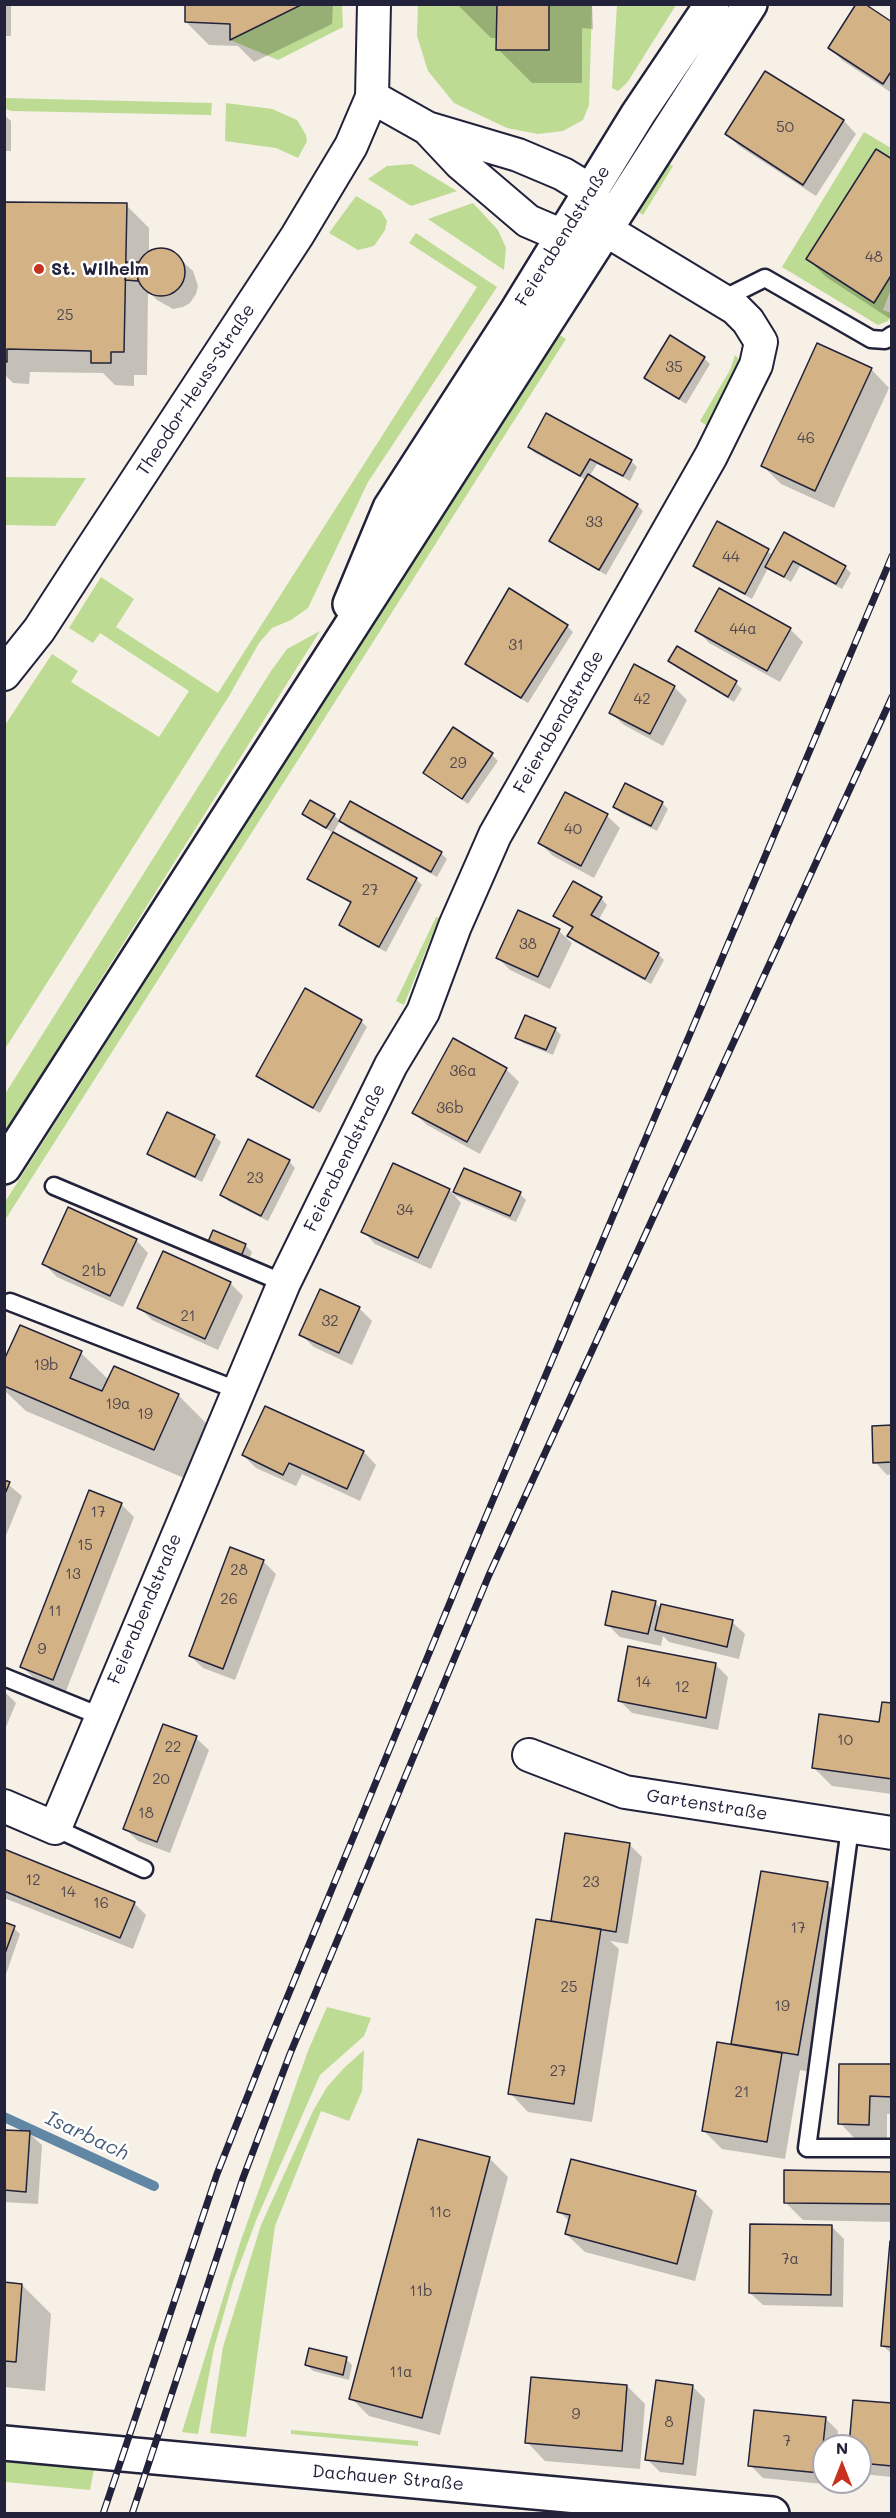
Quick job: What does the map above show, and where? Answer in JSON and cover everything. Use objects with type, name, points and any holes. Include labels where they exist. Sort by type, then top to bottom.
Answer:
[{"type":"main road","name":"Feierabendstraße","points":[[325,664],[390,508],[638,114],[712,4]]},
{"type":"main road","name":"Feierabendstraße","points":[[4,1167],[325,664],[385,577],[750,4]]},
{"type":"main road","name":"Dachauer Straße","points":[[4,2443],[772,2514]]},
{"type":"street","name":"Theodor-Heuss-Straße","points":[[4,674],[39,630],[297,236],[351,146],[372,97],[374,4]]},
{"type":"street","points":[[372,97],[427,128],[518,155],[563,174],[591,191],[606,230],[563,236],[528,221],[460,163],[427,128]]},
{"type":"street","name":"Feierabendstraße","points":[[55,1828],[100,1716],[284,1283],[391,1065],[423,1012],[455,926],[495,835],[711,456],[756,365],[760,342],[748,321],[723,299],[606,230]]},
{"type":"street","name":"Gartenstraße","points":[[529,1755],[625,1791],[891,1833]]},
{"type":"street","points":[[4,1806],[55,1828]]},
{"type":"lane","points":[[723,299],[765,278],[871,339],[885,340],[891,335]]},
{"type":"lane","points":[[54,1186],[284,1283]]},
{"type":"lane","points":[[10,1302],[237,1390]]},
{"type":"lane","points":[[4,1677],[100,1716]]},
{"type":"lane","points":[[55,1828],[144,1869]]},
{"type":"lane","points":[[850,1828],[807,2148],[891,2148]]},
{"type":"green space","points":[[303,5],[342,5],[343,27],[278,60],[230,40]]},
{"type":"green space","points":[[418,5],[497,5],[497,49],[548,50],[549,5],[592,5],[589,105],[583,120],[563,131],[538,134],[507,128],[454,103],[428,71],[417,36]]},
{"type":"green space","points":[[617,5],[676,5],[627,83],[618,91],[612,88]]},
{"type":"green space","points":[[4,98],[212,103],[211,115],[12,111],[5,109]]},
{"type":"green space","points":[[226,103],[272,109],[297,120],[307,141],[298,158],[276,148],[225,141]]},
{"type":"green space","points":[[864,132],[891,148],[891,159],[876,149],[806,259],[873,303],[891,274],[891,289],[883,310],[891,313],[891,316],[888,321],[878,325],[782,267]]},
{"type":"green space","points":[[664,161],[673,166],[643,215],[637,206]]},
{"type":"green space","points":[[412,164],[457,191],[411,206],[368,179],[387,166]]},
{"type":"green space","points":[[356,196],[381,211],[387,221],[385,230],[374,246],[358,250],[329,233]]},
{"type":"green space","points":[[473,203],[498,230],[506,248],[504,270],[428,219]]},
{"type":"green space","points":[[416,233],[497,287],[368,482],[308,608],[291,620],[272,628],[259,643],[229,696],[5,1049],[5,725],[52,654],[78,671],[71,682],[159,737],[189,691],[100,633],[93,643],[69,628],[101,577],[134,599],[116,627],[218,693],[477,287],[409,243]]},
{"type":"green space","points":[[556,333],[566,339],[5,1220],[5,1202]]},
{"type":"green space","points":[[735,355],[739,359],[730,386],[710,428],[700,421],[730,370]]},
{"type":"green space","points":[[5,477],[86,478],[55,526],[5,525]]},
{"type":"green space","points":[[320,631],[5,1132],[5,1094],[271,671],[287,649]]},
{"type":"green space","points":[[436,917],[439,918],[404,1005],[396,1001]]},
{"type":"green space","points":[[327,2007],[371,2018],[364,2036],[320,2075],[257,2218],[233,2282],[214,2348],[198,2434],[182,2432],[240,2243],[308,2051]]},
{"type":"green space","points":[[364,2050],[362,2091],[349,2121],[321,2111],[275,2226],[246,2437],[210,2433],[223,2347],[261,2225],[313,2111],[327,2087]]},
{"type":"green space","points":[[291,2430],[418,2441],[418,2446],[291,2434]]},
{"type":"green space","points":[[5,2461],[94,2469],[90,2490],[5,2482]]},
{"type":"building","points":[[185,4],[303,4],[230,40],[230,24],[185,22]]},
{"type":"building","points":[[549,4],[549,50],[496,50],[497,5],[456,5]]},
{"type":"building","points":[[856,4],[865,4],[892,22],[892,70],[883,84],[828,48]]},
{"type":"building","points":[[765,71],[844,120],[803,185],[725,134]]},
{"type":"building","points":[[876,149],[892,159],[892,274],[874,303],[806,259]]},
{"type":"building","points":[[4,202],[127,203],[124,352],[111,352],[111,363],[91,363],[91,351],[7,349],[7,362],[4,361]]},
{"type":"building","points":[[156,248],[166,248],[181,258],[185,272],[181,286],[175,292],[166,296],[156,296],[141,286],[137,277],[137,267],[147,252]]},
{"type":"building","points":[[126,262],[139,262],[138,281],[125,280]]},
{"type":"building","points":[[670,335],[705,357],[679,399],[644,378]]},
{"type":"building","points":[[817,343],[872,368],[815,491],[761,466]]},
{"type":"building","points":[[546,413],[632,460],[623,476],[590,459],[580,476],[528,447]]},
{"type":"building","points":[[588,474],[638,504],[599,570],[549,541]]},
{"type":"building","points":[[717,521],[769,549],[745,594],[693,566]]},
{"type":"building","points":[[784,532],[846,566],[836,584],[793,561],[784,577],[765,567]]},
{"type":"building","points":[[509,588],[568,625],[521,698],[465,664]]},
{"type":"building","points":[[719,588],[791,628],[767,671],[695,631]]},
{"type":"building","points":[[677,646],[737,681],[728,697],[668,661]]},
{"type":"building","points":[[634,664],[675,686],[650,734],[609,713]]},
{"type":"building","points":[[453,727],[493,753],[462,799],[423,773]]},
{"type":"building","points":[[625,783],[663,802],[651,826],[613,807]]},
{"type":"building","points":[[565,792],[608,814],[581,866],[538,843]]},
{"type":"building","points":[[310,800],[335,814],[326,828],[302,814]]},
{"type":"building","points":[[350,801],[442,852],[431,872],[339,821]]},
{"type":"building","points":[[333,832],[417,878],[379,947],[339,925],[351,902],[307,879]]},
{"type":"building","points":[[573,881],[602,897],[591,915],[659,953],[645,979],[567,936],[573,927],[553,916]]},
{"type":"building","points":[[518,910],[560,929],[538,977],[496,958]]},
{"type":"building","points":[[305,988],[362,1020],[313,1108],[256,1076]]},
{"type":"building","points":[[525,1015],[556,1028],[546,1050],[515,1038]]},
{"type":"building","points":[[453,1038],[507,1068],[467,1142],[412,1113]]},
{"type":"building","points":[[167,1112],[215,1135],[195,1177],[147,1154]]},
{"type":"building","points":[[248,1139],[290,1160],[261,1216],[220,1195]]},
{"type":"building","points":[[393,1163],[450,1189],[418,1258],[361,1232]]},
{"type":"building","points":[[464,1168],[521,1192],[510,1216],[453,1192]]},
{"type":"building","points":[[68,1207],[137,1239],[110,1296],[42,1264]]},
{"type":"building","points":[[213,1230],[246,1244],[240,1259],[207,1244]]},
{"type":"building","points":[[163,1251],[231,1282],[205,1339],[137,1308]]},
{"type":"building","points":[[320,1289],[360,1307],[339,1353],[299,1335]]},
{"type":"building","points":[[20,1325],[82,1351],[70,1378],[102,1391],[114,1366],[179,1394],[154,1450],[4,1386],[4,1360]]},
{"type":"building","points":[[265,1406],[364,1451],[347,1489],[289,1463],[283,1475],[242,1455]]},
{"type":"building","points":[[892,1425],[892,1462],[873,1463],[872,1426]]},
{"type":"building","points":[[4,1480],[10,1482],[4,1496]]},
{"type":"building","points":[[89,1490],[122,1503],[53,1680],[20,1667]]},
{"type":"building","points":[[230,1547],[264,1560],[223,1669],[189,1656]]},
{"type":"building","points":[[612,1591],[656,1601],[648,1634],[605,1625]]},
{"type":"building","points":[[661,1604],[733,1620],[727,1647],[655,1630]]},
{"type":"building","points":[[628,1646],[716,1663],[706,1718],[618,1701]]},
{"type":"building","points":[[882,1702],[892,1703],[892,1779],[812,1768],[819,1714],[879,1722]]},
{"type":"building","points":[[163,1724],[197,1736],[157,1842],[123,1829]]},
{"type":"building","points":[[565,1833],[630,1843],[616,1932],[551,1921]]},
{"type":"building","points":[[4,1849],[135,1902],[120,1938],[4,1891]]},
{"type":"building","points":[[761,1871],[828,1882],[798,2055],[731,2044]]},
{"type":"building","points":[[536,1919],[601,1929],[574,2104],[508,2094]]},
{"type":"building","points":[[4,1922],[15,1926],[4,1956]]},
{"type":"building","points":[[717,2042],[782,2053],[767,2142],[702,2131]]},
{"type":"building","points":[[839,2064],[892,2064],[892,2097],[870,2096],[869,2125],[838,2124]]},
{"type":"building","points":[[4,2130],[30,2131],[26,2192],[4,2190]]},
{"type":"building","points":[[418,2139],[490,2157],[422,2418],[349,2399]]},
{"type":"building","points":[[571,2159],[696,2191],[677,2264],[565,2234],[570,2215],[557,2212]]},
{"type":"building","points":[[784,2170],[892,2172],[892,2204],[784,2203]]},
{"type":"building","points":[[750,2224],[832,2225],[831,2295],[749,2293]]},
{"type":"building","points":[[890,2241],[892,2242],[892,2347],[881,2346]]},
{"type":"building","points":[[4,2282],[22,2284],[16,2362],[4,2361]]},
{"type":"building","points":[[309,2348],[347,2357],[343,2375],[305,2365]]},
{"type":"building","points":[[531,2377],[627,2385],[622,2451],[525,2443]]},
{"type":"building","points":[[656,2380],[693,2385],[683,2464],[645,2460]]},
{"type":"building","points":[[853,2400],[892,2403],[892,2466],[872,2464],[872,2434],[850,2434]]},
{"type":"building","points":[[754,2410],[826,2417],[824,2434],[812,2434],[812,2472],[748,2466]]},
{"type":"waterway","name":"Isarbach","points":[[4,2117],[154,2186]]},
{"type":"railway","points":[[103,2514],[217,2174],[268,2044],[465,1566],[892,556]]},
{"type":"railway","points":[[132,2514],[243,2178],[290,2054],[489,1575],[892,697]]},
{"type":"place","name":"St. Wilhelm","points":[[39,269]]}]
